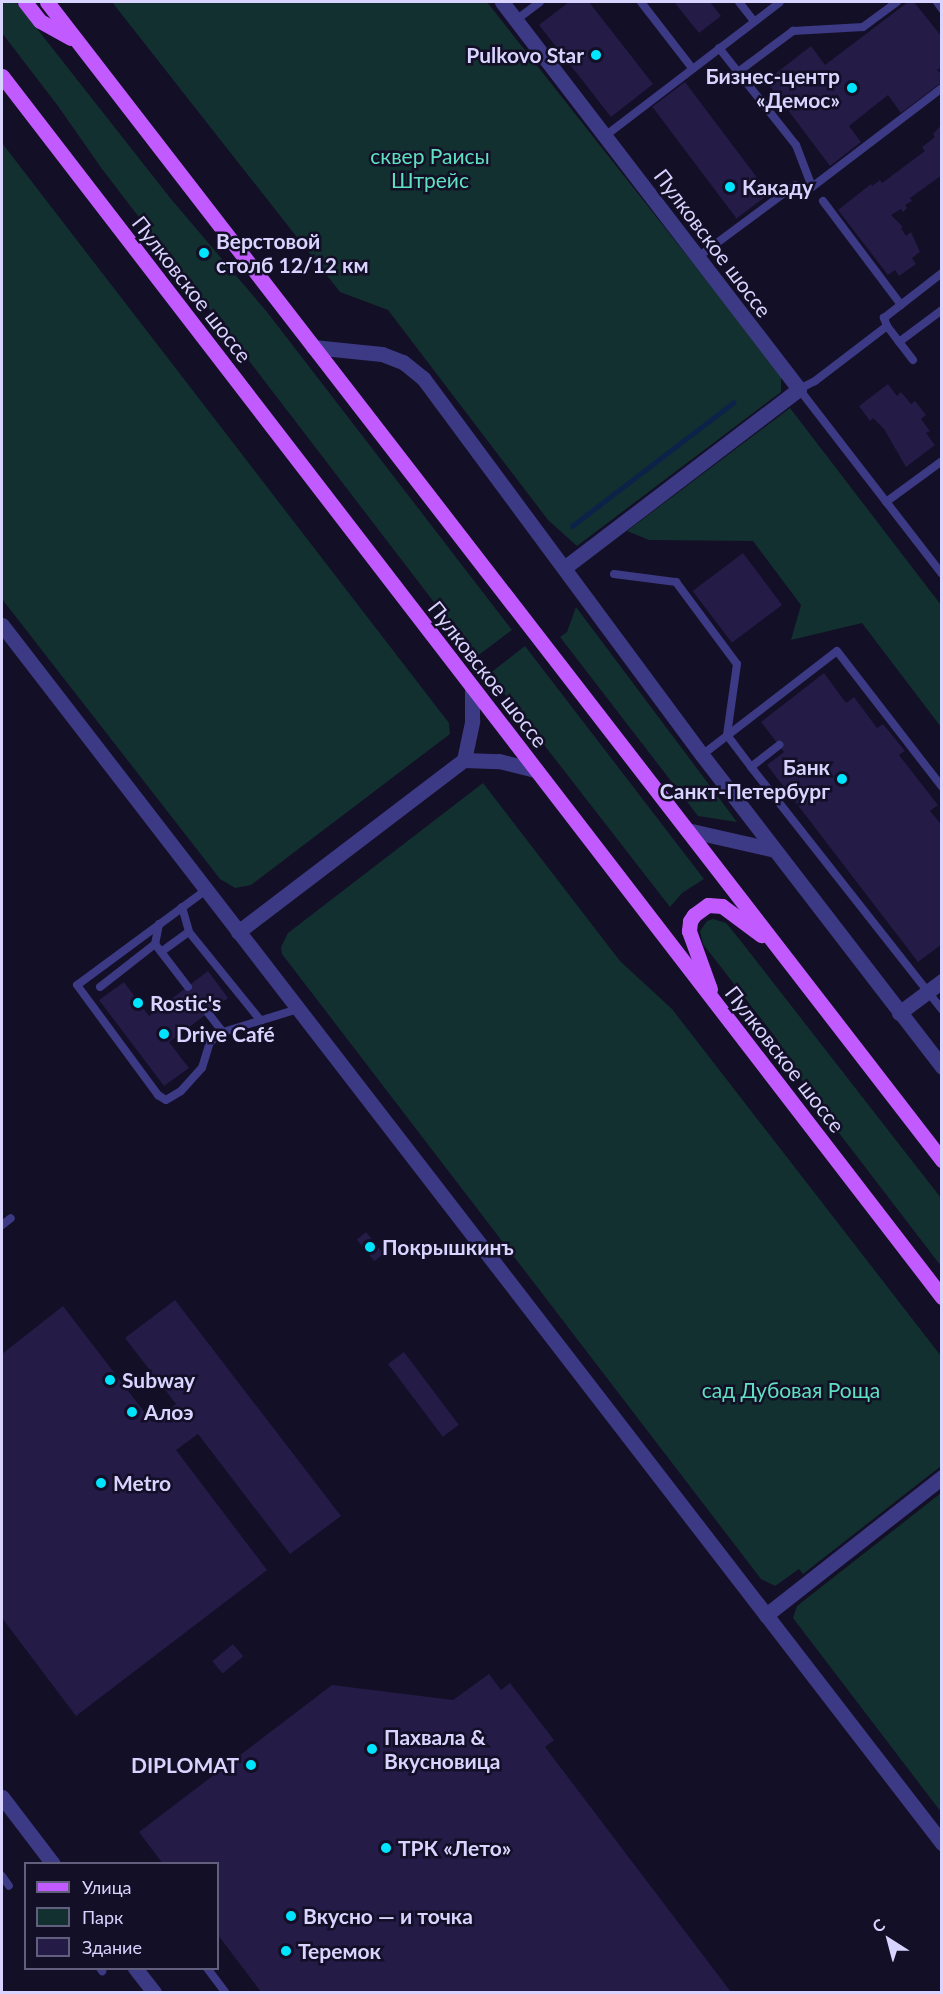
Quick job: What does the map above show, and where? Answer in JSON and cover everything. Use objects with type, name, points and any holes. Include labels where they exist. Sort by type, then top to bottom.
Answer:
[{"type":"main road","points":[[25,2],[40,21],[79,43]]},
{"type":"main road","points":[[46,2],[942,1160]]},
{"type":"main road","name":"Пулковское шоссе","points":[[2,76],[942,1297]]},
{"type":"main road","points":[[715,1003],[689,931],[690,921],[694,915],[708,905],[722,906],[773,943]]},
{"type":"street","name":"Пулковское шоссе","points":[[502,2],[799,389]]},
{"type":"street","points":[[313,347],[382,354],[403,362],[423,378],[702,755],[942,1067]]},
{"type":"street","points":[[564,568],[799,389]]},
{"type":"street","points":[[2,625],[942,1843]]},
{"type":"street","points":[[464,760],[472,721],[472,687]]},
{"type":"street","points":[[238,932],[464,760],[500,761],[536,770]]},
{"type":"street","points":[[687,830],[775,850]]},
{"type":"street","points":[[899,1013],[942,981]]},
{"type":"street","points":[[766,1615],[942,1477]]},
{"type":"street","points":[[2,1797],[52,1862]]},
{"type":"street","points":[[137,1970],[154,1992]]},
{"type":"lane","points":[[516,20],[540,2]]},
{"type":"lane","points":[[641,2],[692,68]]},
{"type":"lane","points":[[739,2],[754,21]]},
{"type":"lane","points":[[605,136],[780,2]]},
{"type":"lane","points":[[738,72],[793,31],[863,27],[897,2]]},
{"type":"lane","points":[[937,2],[942,9]]},
{"type":"lane","points":[[719,48],[796,145],[812,187],[942,88]]},
{"type":"lane","points":[[698,257],[795,185]]},
{"type":"lane","points":[[823,201],[902,305]]},
{"type":"lane","points":[[913,360],[887,326],[884,318],[942,273]]},
{"type":"lane","points":[[899,342],[942,310]]},
{"type":"lane","points":[[887,326],[815,381],[799,389],[942,574]]},
{"type":"lane","points":[[886,502],[942,461]]},
{"type":"lane","points":[[614,574],[675,582],[737,663],[727,735],[942,1010]]},
{"type":"lane","points":[[702,755],[837,651],[942,787]]},
{"type":"lane","points":[[751,767],[779,746]]},
{"type":"lane","points":[[206,890],[77,985],[158,1095],[166,1100],[181,1091],[202,1068],[210,1042],[223,1032],[298,1009]]},
{"type":"lane","points":[[182,907],[189,933],[261,1021]]},
{"type":"lane","points":[[159,924],[158,948],[188,987]]},
{"type":"lane","points":[[100,987],[158,948],[189,933]]},
{"type":"lane","points":[[208,1013],[223,1032]]},
{"type":"lane","points":[[2,1225],[11,1218]]},
{"type":"lane","points":[[2,1876],[9,1886]]},
{"type":"lane","points":[[208,1970],[225,1992]]},
{"type":"green space","points":[[2,2],[16,2],[171,199],[267,312],[512,630],[476,657],[102,169],[58,106],[2,33]]},
{"type":"green space","name":"сквер Раисы Штрейс","points":[[112,2],[487,2],[781,375],[781,392],[577,546],[548,520],[388,310],[340,292]]},
{"type":"green space","points":[[2,143],[449,723],[450,734],[251,885],[235,888],[220,879],[2,599]]},
{"type":"green space","points":[[790,408],[941,605],[941,727],[862,623],[791,640],[801,605],[753,541],[649,540],[627,531]]},
{"type":"green space","points":[[576,607],[737,822],[698,816],[560,637],[567,632]]},
{"type":"green space","points":[[525,646],[704,879],[682,893],[670,907],[489,674]]},
{"type":"green space","name":"сад Дубовая Роща","points":[[483,783],[620,961],[672,1009],[941,1356],[941,1466],[803,1574],[799,1569],[775,1586],[761,1579],[282,954],[281,947],[288,933]]},
{"type":"green space","points":[[713,919],[726,923],[740,940],[941,1198],[941,1266],[816,1103],[776,1038],[703,944],[700,931],[707,921]]},
{"type":"green space","points":[[941,1493],[941,1812],[793,1618],[797,1606]]},
{"type":"building","name":"Pulkovo Star","points":[[569,2],[589,2],[653,84],[611,117],[539,25]]},
{"type":"building","points":[[674,2],[710,2],[721,16],[699,33]]},
{"type":"building","name":"Бизнес-центр «Демос»","points":[[908,2],[914,2],[942,37],[942,67],[937,70],[942,75],[942,82],[901,113],[888,95],[849,126],[861,142],[830,166],[766,81],[811,46],[825,65]]},
{"type":"building","points":[[685,82],[769,194],[737,218],[652,107]]},
{"type":"building","points":[[942,124],[942,175],[910,198],[912,201],[905,205],[907,208],[903,212],[901,209],[891,215],[903,227],[901,228],[906,236],[911,232],[920,252],[912,258],[916,264],[899,276],[895,270],[888,275],[838,210],[871,184],[872,186],[880,180],[882,183],[925,151],[922,147],[935,137],[933,134]]},
{"type":"building","points":[[888,384],[897,396],[901,392],[911,404],[915,401],[926,415],[921,419],[930,431],[926,433],[935,445],[906,467],[884,429],[873,418],[870,421],[859,406]]},
{"type":"building","points":[[743,553],[782,605],[732,643],[693,591]]},
{"type":"building","points":[[824,673],[846,703],[854,697],[877,728],[883,724],[905,751],[899,755],[938,805],[930,811],[942,825],[942,944],[918,962],[767,765],[784,752],[761,722]]},
{"type":"building","points":[[208,971],[228,998],[169,1042],[189,1068],[164,1086],[99,1000],[124,982],[149,1016]]},
{"type":"building","name":"Покрышкинъ","points":[[366,1232],[384,1254],[374,1261],[357,1240]]},
{"type":"building","name":"Metro","points":[[175,1300],[341,1516],[290,1554],[198,1434],[176,1450],[267,1570],[76,1716],[2,1618],[2,1354],[63,1306],[152,1422],[176,1404],[125,1338]]},
{"type":"building","points":[[404,1352],[459,1425],[443,1437],[388,1364]]},
{"type":"building","points":[[233,1644],[243,1656],[223,1674],[212,1661]]},
{"type":"building","name":"ТРК «Лето»","points":[[489,1674],[501,1690],[510,1683],[554,1740],[545,1747],[731,1992],[261,1992],[219,1936],[219,1862],[162,1862],[139,1832],[332,1685],[453,1700]]},
{"type":"waterway","points":[[572,526],[733,403]]},
{"type":"place","name":"Pulkovo Star","points":[[596,55]]},
{"type":"place","name":"Бизнес-центр «Демос»","points":[[852,88]]},
{"type":"place","name":"Какаду","points":[[730,187]]},
{"type":"place","name":"Верстовой столб 12/12 км","points":[[204,253]]},
{"type":"place","name":"Банк Санкт-Петербург","points":[[842,779]]},
{"type":"place","name":"Rostic's","points":[[138,1003]]},
{"type":"place","name":"Drive Café","points":[[164,1034]]},
{"type":"place","name":"Покрышкинъ","points":[[370,1247]]},
{"type":"place","name":"Subway","points":[[110,1380]]},
{"type":"place","name":"Алоэ","points":[[132,1412]]},
{"type":"place","name":"Metro","points":[[101,1483]]},
{"type":"place","name":"Пахвала & Вкусновица","points":[[372,1749]]},
{"type":"place","name":"DIPLOMAT","points":[[251,1765]]},
{"type":"place","name":"ТРК «Лето»","points":[[386,1848]]},
{"type":"place","name":"Вкусно — и точка","points":[[291,1916]]},
{"type":"place","name":"Теремок","points":[[286,1951]]}]
